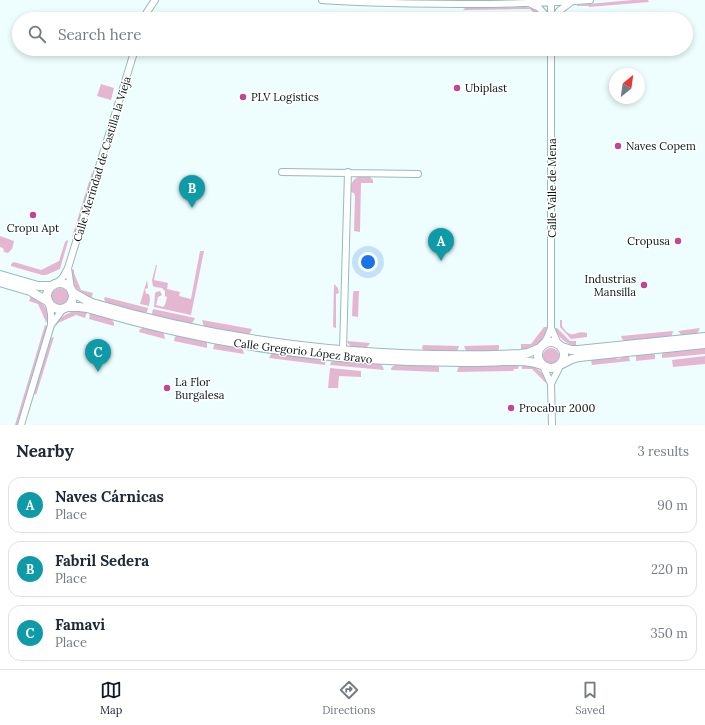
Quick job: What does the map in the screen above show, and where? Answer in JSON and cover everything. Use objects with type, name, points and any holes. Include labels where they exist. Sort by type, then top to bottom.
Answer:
[{"type":"main road","points":[[0,275],[36,285],[54,285],[63,283],[71,290],[73,300],[66,308],[60,310],[54,309],[48,302],[30,291],[0,282]]},
{"type":"main road","points":[[48,302],[47,292],[54,285]]},
{"type":"main road","name":"Calle Gregorio López Bravo","points":[[71,290],[84,299],[92,302],[169,323],[254,339],[314,348],[392,354],[456,356],[520,354],[528,353],[541,347]]},
{"type":"main road","name":"Calle Gregorio López Bravo","points":[[66,308],[88,308],[171,330],[212,339],[301,353],[346,358],[388,360],[458,362],[527,361],[542,365]]},
{"type":"main road","points":[[705,337],[578,350],[571,350],[551,342],[541,347],[538,355],[542,365],[546,368],[552,369],[558,368],[572,359],[579,357],[705,344]]},
{"type":"main road","points":[[560,345],[565,355],[561,365]]},
{"type":"street","points":[[147,12],[155,0]]},
{"type":"street","points":[[322,0],[383,3],[528,3],[590,0]]},
{"type":"street","points":[[528,3],[534,0]]},
{"type":"street","points":[[551,1],[551,12]]},
{"type":"street","points":[[559,12],[571,1]]},
{"type":"street","points":[[528,3],[539,8],[543,12]]},
{"type":"street","name":"Calle Merindad de Castilla la Vieja","points":[[54,285],[63,277],[68,268],[133,56]]},
{"type":"street","name":"Calle Valle de Mena","points":[[541,347],[551,328],[551,56]]},
{"type":"street","points":[[282,172],[418,174]]},
{"type":"street","name":"Calle Gregorio López Bravo","points":[[343,350],[348,172]]},
{"type":"street","name":"Calle Merindad de Castilla la Vieja","points":[[68,268],[71,290]]},
{"type":"street","points":[[21,425],[51,325],[51,314],[48,302]]},
{"type":"street","points":[[51,325],[66,308]]},
{"type":"street","name":"Calle Valle de Mena","points":[[551,328],[560,345]]},
{"type":"street","points":[[542,365],[551,384],[552,425]]},
{"type":"street","points":[[551,384],[561,365]]},
{"type":"shaded area","points":[[648,0],[649,2],[589,7],[577,6],[577,5]]},
{"type":"shaded area","points":[[526,7],[532,8],[538,12],[533,12],[530,9],[463,10],[465,8]]},
{"type":"shaded area","points":[[101,84],[114,88],[111,100],[97,96]]},
{"type":"shaded area","points":[[92,172],[93,176],[75,236],[72,237]]},
{"type":"shaded area","points":[[360,176],[370,177],[373,180],[373,183],[361,183],[360,232],[354,231],[355,196],[354,193],[350,192],[352,182]]},
{"type":"shaded area","points":[[0,236],[14,241],[12,249],[8,253],[4,252],[3,248],[0,247]]},
{"type":"shaded area","points":[[67,240],[68,241],[60,269],[46,275],[42,275],[11,266],[14,262],[41,270],[59,261]]},
{"type":"shaded area","points":[[200,251],[204,251],[191,315],[154,307],[156,292],[160,291],[162,295],[158,297],[156,305],[163,307],[167,297],[165,296],[165,291],[162,288],[153,286],[152,280],[156,265],[154,280],[168,283],[167,289],[180,292],[179,296],[191,299]]},
{"type":"shaded area","points":[[72,269],[74,270],[81,290],[93,293],[91,299],[78,291],[73,284],[71,275]]},
{"type":"shaded area","points":[[147,280],[148,288],[145,289],[146,294],[149,294],[149,306],[140,304]]},
{"type":"shaded area","points":[[334,284],[338,288],[339,293],[336,294],[336,328],[333,327]]},
{"type":"shaded area","points":[[60,288],[66,291],[69,297],[66,303],[60,306],[54,303],[51,297],[54,291]]},
{"type":"shaded area","points":[[354,291],[359,291],[358,317],[352,316]]},
{"type":"shaded area","points":[[31,296],[42,303],[46,309],[48,322],[46,322],[38,304],[29,301]]},
{"type":"shaded area","points":[[105,297],[148,308],[147,312],[144,313],[106,303],[104,299]]},
{"type":"shaded area","points":[[153,309],[195,318],[190,324],[153,316]]},
{"type":"shaded area","points":[[71,312],[87,312],[85,318],[76,315],[58,323],[57,325],[55,324],[66,314]]},
{"type":"shaded area","points":[[90,313],[112,319],[114,326],[89,319]]},
{"type":"shaded area","points":[[202,320],[252,329],[249,335],[204,327]]},
{"type":"shaded area","points":[[560,320],[562,320],[562,326],[568,333],[574,334],[583,332],[587,333],[587,337],[571,339],[560,327]]},
{"type":"shaded area","points":[[45,325],[47,326],[17,425],[15,425]]},
{"type":"shaded area","points":[[544,327],[548,327],[547,332],[539,344],[531,348],[521,350],[521,344],[531,344]]},
{"type":"shaded area","points":[[143,328],[163,332],[165,339],[139,332],[140,329]]},
{"type":"shaded area","points":[[554,328],[557,328],[570,341],[576,341],[576,346],[563,340]]},
{"type":"shaded area","points":[[700,328],[697,334],[682,336],[678,331]]},
{"type":"shaded area","points":[[673,331],[670,337],[627,342],[622,339],[621,336]]},
{"type":"shaded area","points":[[177,335],[206,341],[207,348],[174,341]]},
{"type":"shaded area","points":[[54,337],[36,395],[34,393],[51,338]]},
{"type":"shaded area","points":[[347,341],[370,343],[365,348],[357,348],[352,347]]},
{"type":"shaded area","points":[[216,343],[241,348],[244,354],[213,349]]},
{"type":"shaded area","points":[[423,345],[459,346],[457,352],[424,351],[422,348]]},
{"type":"shaded area","points":[[499,345],[499,349],[497,351],[468,352],[464,346]]},
{"type":"shaded area","points":[[548,348],[554,348],[559,353],[557,362],[554,364],[548,364],[543,359],[543,353]]},
{"type":"shaded area","points":[[705,348],[705,354],[662,358],[662,354],[665,352]]},
{"type":"shaded area","points":[[272,352],[322,359],[325,362],[325,365],[269,358]]},
{"type":"shaded area","points":[[655,354],[655,359],[636,361],[636,356],[638,355]]},
{"type":"shaded area","points":[[622,356],[629,357],[630,361],[592,365],[591,361],[593,359],[616,357],[617,359],[622,358]]},
{"type":"shaded area","points":[[705,356],[705,364],[673,367],[672,360]]},
{"type":"shaded area","points":[[334,360],[378,363],[382,365],[384,370],[330,365]]},
{"type":"shaded area","points":[[394,365],[437,366],[439,367],[439,372],[391,370]]},
{"type":"shaded area","points":[[519,365],[518,369],[514,369],[513,371],[457,372],[460,366]]},
{"type":"shaded area","points":[[522,365],[535,367],[538,369],[547,383],[532,369],[522,369]]},
{"type":"shaded area","points":[[330,368],[361,371],[361,377],[339,376],[338,388],[328,388]]},
{"type":"place","name":"Ubiplast","points":[[457,88]]},
{"type":"place","name":"PLV Logistics","points":[[243,97]]},
{"type":"place","name":"Naves Copem","points":[[618,146]]},
{"type":"place","name":"Fabril Sedera","points":[[192,208]]},
{"type":"place","name":"Cropu Apt","points":[[33,215]]},
{"type":"place","name":"Cropusa","points":[[678,241]]},
{"type":"place","name":"Naves Cárnicas","points":[[441,261]]},
{"type":"place","name":"Industrias Mansilla","points":[[644,285]]},
{"type":"place","name":"Famavi","points":[[98,372]]},
{"type":"place","name":"La Flor Burgalesa","points":[[167,388]]},
{"type":"place","name":"Procabur 2000","points":[[511,408]]}]
